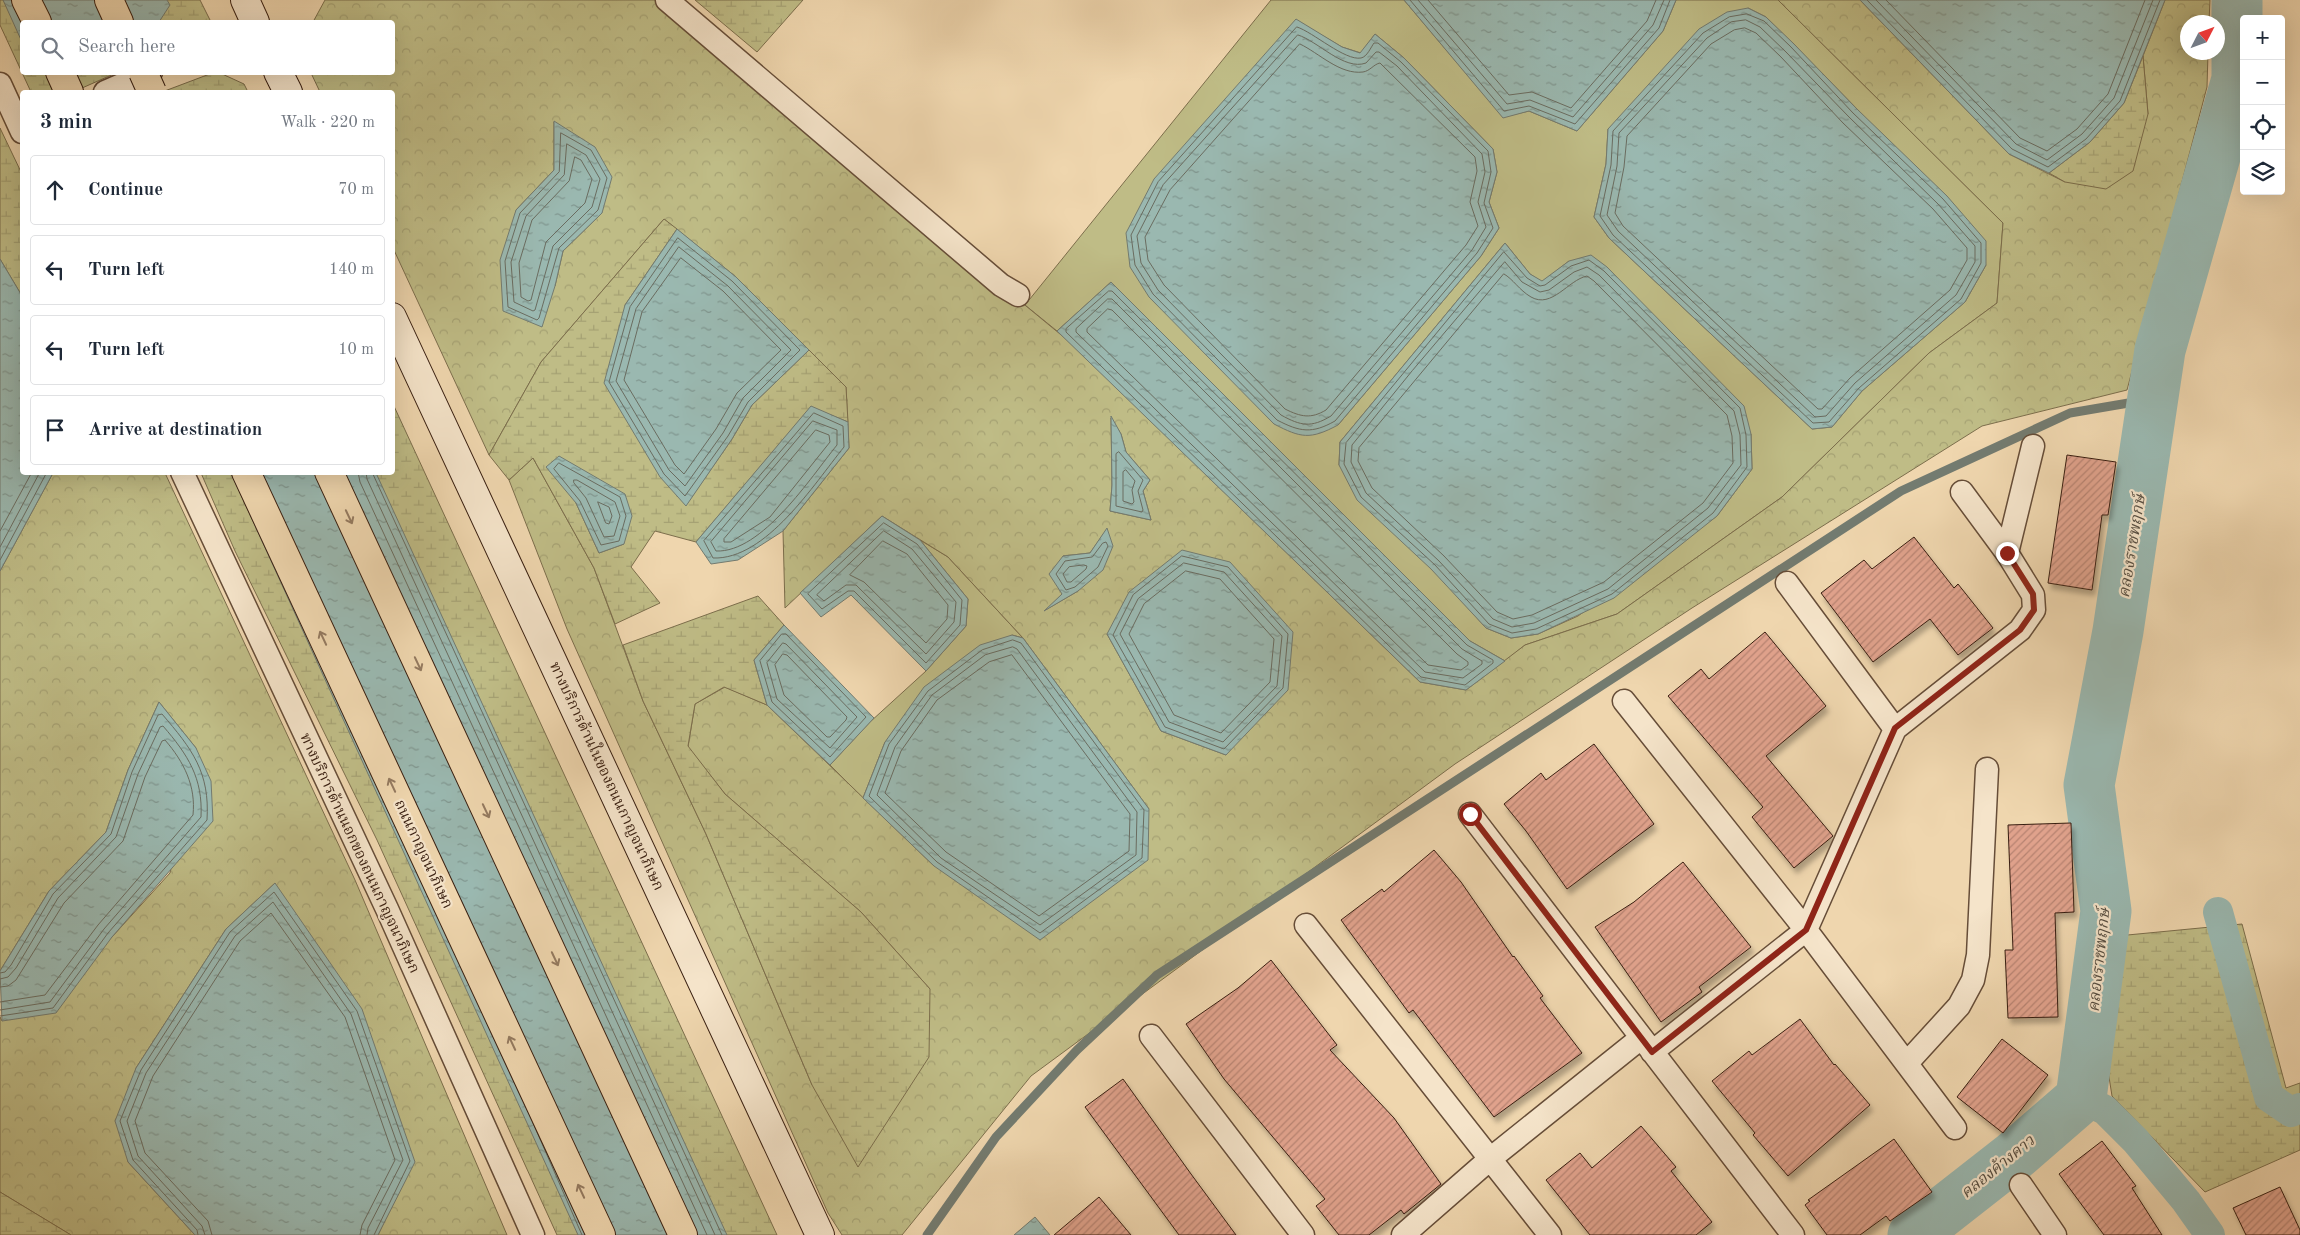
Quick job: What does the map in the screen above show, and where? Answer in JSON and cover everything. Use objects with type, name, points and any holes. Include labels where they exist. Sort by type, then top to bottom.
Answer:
[{"type":"highway","points":[[26,0],[36,20]]},
{"type":"highway","points":[[109,0],[119,20]]},
{"type":"highway","points":[[62,75],[69,90]]},
{"type":"highway","points":[[144,75],[151,90]]},
{"type":"highway","name":"ถนนกาญจนาภิเษก","points":[[247,475],[601,1235]]},
{"type":"highway","points":[[330,475],[683,1235]]},
{"type":"main road","points":[[244,0],[254,20]]},
{"type":"main road","points":[[280,75],[287,90]]},
{"type":"main road","name":"ทางบริการด้านในของถนนกาญจนาภิเษก","points":[[395,323],[820,1235]]},
{"type":"street","points":[[667,0],[1001,285],[1018,295]]},
{"type":"street","points":[[110,90],[144,75]]},
{"type":"street","points":[[0,84],[20,126]]},
{"type":"street","points":[[2007,553],[2033,446]]},
{"type":"street","name":"ทางบริการด้านนอกของถนนกาญจนาภิเษก","points":[[183,475],[387,908],[533,1235]]},
{"type":"street","points":[[1403,1235],[1490,1158],[1806,930],[1895,728],[2020,630],[2034,610],[2033,594],[2007,553],[1962,492]]},
{"type":"street","points":[[1787,583],[1895,728]]},
{"type":"street","points":[[1624,701],[1806,930],[1955,1128]]},
{"type":"street","points":[[1907,1063],[1959,1006],[1973,980],[1978,956],[1987,769]]},
{"type":"street","points":[[1470,814],[1793,1235]]},
{"type":"street","points":[[1306,925],[1550,1235]]},
{"type":"street","points":[[1151,1036],[1303,1235]]},
{"type":"street","points":[[2021,1185],[2055,1235]]},
{"type":"green space","points":[[0,0],[200,0],[210,20],[20,20],[20,68],[0,25]]},
{"type":"green space","points":[[325,0],[655,0],[1066,339],[1420,682],[1466,690],[1525,645],[1617,614],[1782,497],[1929,353],[1997,303],[2003,223],[1778,0],[1860,0],[2009,154],[2065,182],[2148,114],[2143,56],[2165,0],[2210,0],[2209,15],[2180,15],[2180,60],[2208,60],[2207,87],[2127,390],[1982,426],[1692,608],[1455,764],[1031,1076],[902,1235],[842,1235],[828,1213],[567,629],[509,480],[533,458],[594,568],[643,701],[706,834],[812,1085],[930,989],[861,912],[725,794],[688,747],[695,704],[725,687],[767,705],[934,866],[1149,809],[1023,638],[948,557],[882,516],[785,608],[783,531],[849,448],[846,387],[736,277],[664,219],[541,362],[489,455],[395,252],[395,90],[319,90],[312,75],[395,75],[395,20],[314,20]],"holes":[[[554,122],[602,213],[563,251],[555,286],[516,210],[554,170]],[[1111,418],[1121,434],[1126,452],[1150,480],[1143,491],[1151,520],[1110,511],[1112,485]],[[1107,529],[1078,591],[1047,609],[1062,594],[1063,556],[1090,553]],[[1107,634],[1226,755],[1161,731]]]},
{"type":"green space","points":[[695,0],[803,0],[757,52]]},
{"type":"green space","points":[[1271,0],[1404,0],[1503,117],[1529,111],[1577,131],[1663,31],[1676,0],[1778,0],[2003,223],[1997,303],[1929,353],[1782,497],[1617,614],[1525,645],[1505,661],[1470,641],[1111,282],[1057,331],[1025,305]],"holes":[[[1748,8],[1766,17],[1857,109],[1986,265],[1965,302],[1862,391],[1832,427],[1812,429],[1609,238],[1594,217],[1606,164],[1608,129]],[[1296,20],[1342,47],[1361,53],[1375,34],[1404,58],[1493,149],[1497,172],[1489,202],[1499,228],[1481,256],[1338,425]],[[1505,243],[1530,274],[1542,282],[1569,261],[1751,434],[1752,469],[1717,516],[1578,616],[1538,634],[1511,638],[1486,628],[1339,465],[1340,442]]]},
{"type":"green space","points":[[2143,56],[2148,114],[2133,171],[2106,189],[2065,182],[2049,173],[2090,142],[2124,103]]},
{"type":"green space","points":[[23,75],[111,75],[78,90],[30,90]]},
{"type":"green space","points":[[207,75],[224,75],[244,84],[247,90],[167,90]]},
{"type":"green space","points":[[0,128],[20,170],[20,293],[0,259]]},
{"type":"green space","points":[[664,219],[677,229],[625,305],[686,505],[732,439],[752,405],[809,350],[846,387],[848,422],[811,407],[696,542],[655,531],[631,567],[660,603],[615,624],[594,568],[533,458],[509,480],[489,455],[541,362]],"holes":[[[576,503],[624,544],[599,553]]]},
{"type":"green space","points":[[395,408],[777,1235],[557,1235],[377,840],[235,551],[202,475],[395,475]]},
{"type":"green space","points":[[52,475],[166,475],[355,880],[507,1235],[378,1235],[392,1205],[275,883],[226,929],[136,1068],[128,1162],[195,1235],[71,1235],[0,1192],[0,1017],[2,1021],[112,937],[170,873],[196,748],[159,702],[128,770],[106,832],[49,891],[0,971],[0,571]]},
{"type":"green space","points":[[920,540],[948,557],[1023,638],[1012,635],[885,742],[863,798],[830,765],[870,722],[926,671],[966,626],[968,599]]},
{"type":"green space","points":[[758,596],[784,625],[754,660],[767,705],[724,687],[695,704],[688,746],[725,794],[861,912],[930,989],[929,1057],[858,1167],[812,1085],[706,834],[643,701],[623,645]]},
{"type":"green space","points":[[2242,924],[2286,1088],[2300,1083],[2300,1150],[2205,1192],[2112,1096],[2101,1026],[2117,936]]},
{"type":"green space","points":[[0,1192],[71,1235],[0,1235]]},
{"type":"water","points":[[3,0],[167,0],[170,5],[160,20],[20,20],[20,38]]},
{"type":"water","points":[[1404,0],[1676,0],[1663,31],[1577,131],[1529,111],[1503,118]]},
{"type":"water","points":[[1860,0],[2165,0],[2124,103],[2090,142],[2049,173],[2009,154]]},
{"type":"water","points":[[1748,8],[1766,17],[1794,44],[1857,109],[1947,196],[1986,241],[1986,265],[1965,302],[1862,391],[1832,427],[1812,429],[1609,238],[1594,217],[1606,164],[1608,129],[1699,29],[1727,12]]},
{"type":"water","points":[[1296,19],[1342,47],[1360,53],[1375,34],[1404,58],[1493,149],[1497,172],[1489,202],[1499,228],[1481,256],[1338,425],[1313,435],[1291,432],[1274,424],[1149,297],[1130,267],[1126,233],[1154,179]]},
{"type":"water","points":[[554,121],[595,147],[612,177],[602,213],[563,251],[555,286],[542,327],[503,311],[500,260],[516,210],[554,170]]},
{"type":"water","points":[[677,229],[736,277],[809,350],[752,405],[732,439],[686,506],[660,477],[604,383],[625,305]]},
{"type":"water","points":[[1505,243],[1530,274],[1542,281],[1569,261],[1591,255],[1607,267],[1744,406],[1751,434],[1752,469],[1717,516],[1614,598],[1538,634],[1511,638],[1486,628],[1431,569],[1357,500],[1339,465],[1340,442]]},
{"type":"water","points":[[0,259],[20,293],[20,475],[52,475],[0,571]]},
{"type":"water","points":[[1111,282],[1470,641],[1505,661],[1466,690],[1420,682],[1057,331]]},
{"type":"water","points":[[811,406],[848,422],[849,448],[783,531],[738,560],[711,564],[696,542]]},
{"type":"water","points":[[1111,416],[1121,434],[1126,452],[1150,480],[1143,491],[1151,520],[1110,511],[1112,485]]},
{"type":"water","points":[[559,456],[625,494],[632,516],[624,544],[599,553],[576,503],[546,467]]},
{"type":"water","points":[[232,475],[377,475],[727,1235],[578,1235]]},
{"type":"water","points":[[882,516],[920,540],[968,599],[966,626],[926,671],[851,595],[821,617],[800,593]]},
{"type":"water","points":[[1107,528],[1113,546],[1103,570],[1078,591],[1044,611],[1062,594],[1049,574],[1063,556],[1090,553]]},
{"type":"water","points":[[1182,550],[1230,562],[1293,632],[1288,690],[1226,755],[1161,731],[1107,634],[1129,592]]},
{"type":"water","points":[[784,625],[874,718],[830,765],[767,705],[754,660]]},
{"type":"water","points":[[1012,635],[1023,638],[1149,809],[1148,860],[1040,940],[934,866],[863,798],[885,742],[924,687],[980,645]]},
{"type":"water","points":[[159,702],[196,748],[211,781],[213,821],[112,937],[56,1013],[2,1021],[0,971],[49,891],[106,832],[128,770]]},
{"type":"water","points":[[275,883],[362,1009],[415,1162],[378,1235],[195,1235],[128,1162],[115,1121],[136,1068],[226,929]]},
{"type":"water","points":[[1035,1217],[1050,1235],[1014,1235]]},
{"type":"building","points":[[2067,455],[2116,462],[2108,515],[2102,515],[2092,590],[2048,583]]},
{"type":"building","points":[[1914,537],[1954,588],[1958,584],[1993,628],[1958,655],[1930,619],[1873,662],[1821,593],[1864,560],[1872,569]]},
{"type":"building","points":[[1765,632],[1826,706],[1766,756],[1833,836],[1794,868],[1752,817],[1763,807],[1668,696],[1701,669],[1709,679]]},
{"type":"building","points":[[1594,744],[1654,824],[1567,889],[1526,831],[1504,804],[1541,773],[1546,780]]},
{"type":"building","points":[[2071,823],[2074,912],[2055,913],[2058,1017],[2008,1018],[2005,950],[2013,950],[2008,825]]},
{"type":"building","points":[[1434,850],[1461,882],[1513,957],[1543,996],[1540,998],[1582,1053],[1494,1117],[1413,1010],[1409,1013],[1341,920],[1382,889],[1384,892]]},
{"type":"building","points":[[1683,862],[1751,947],[1699,987],[1702,992],[1661,1022],[1595,927],[1634,902]]},
{"type":"building","points":[[1271,960],[1337,1045],[1330,1050],[1394,1118],[1441,1184],[1404,1214],[1401,1210],[1369,1235],[1339,1235],[1316,1206],[1325,1199],[1224,1079],[1186,1024],[1238,988]]},
{"type":"building","points":[[1800,1019],[1834,1065],[1870,1105],[1788,1176],[1753,1135],[1755,1133],[1712,1081],[1749,1051],[1752,1055]]},
{"type":"building","points":[[2002,1039],[2048,1075],[2003,1133],[1957,1097]]},
{"type":"building","points":[[1123,1079],[1236,1235],[1179,1235],[1085,1107]]},
{"type":"building","points":[[1641,1126],[1676,1167],[1671,1171],[1712,1222],[1696,1235],[1590,1235],[1546,1180],[1580,1153],[1592,1168]]},
{"type":"building","points":[[1894,1139],[1932,1192],[1890,1221],[1886,1216],[1860,1235],[1827,1235],[1805,1205],[1810,1201],[1808,1200]]},
{"type":"building","points":[[2102,1141],[2136,1186],[2132,1188],[2162,1235],[2104,1235],[2059,1174]]},
{"type":"building","points":[[2280,1187],[2300,1230],[2300,1235],[2246,1235],[2233,1208]]},
{"type":"building","points":[[1099,1197],[1131,1235],[1054,1235]]},
{"type":"waterway","name":"คลองราชพฤกษ์","points":[[1913,1235],[2014,1156],[2081,1098],[2106,911],[2089,785],[2118,631],[2160,350],[2237,79],[2237,0]]},
{"type":"waterway","points":[[927,1235],[996,1137],[1077,1050],[1157,975],[1901,491],[2070,413],[2152,399]]},
{"type":"waterway","points":[[2218,912],[2269,1097],[2291,1112],[2300,1108]]},
{"type":"waterway","points":[[2081,1098],[2105,1110],[2136,1141],[2186,1201],[2210,1235]]},
{"type":"route","points":[[1470,814],[1652,1052],[1806,930],[1895,728],[1932,701],[2020,630],[2034,610],[2033,594],[2007,553]]},
{"type":"water label","name":"คลองค้างคาว","points":[[1997,1166]]}]
